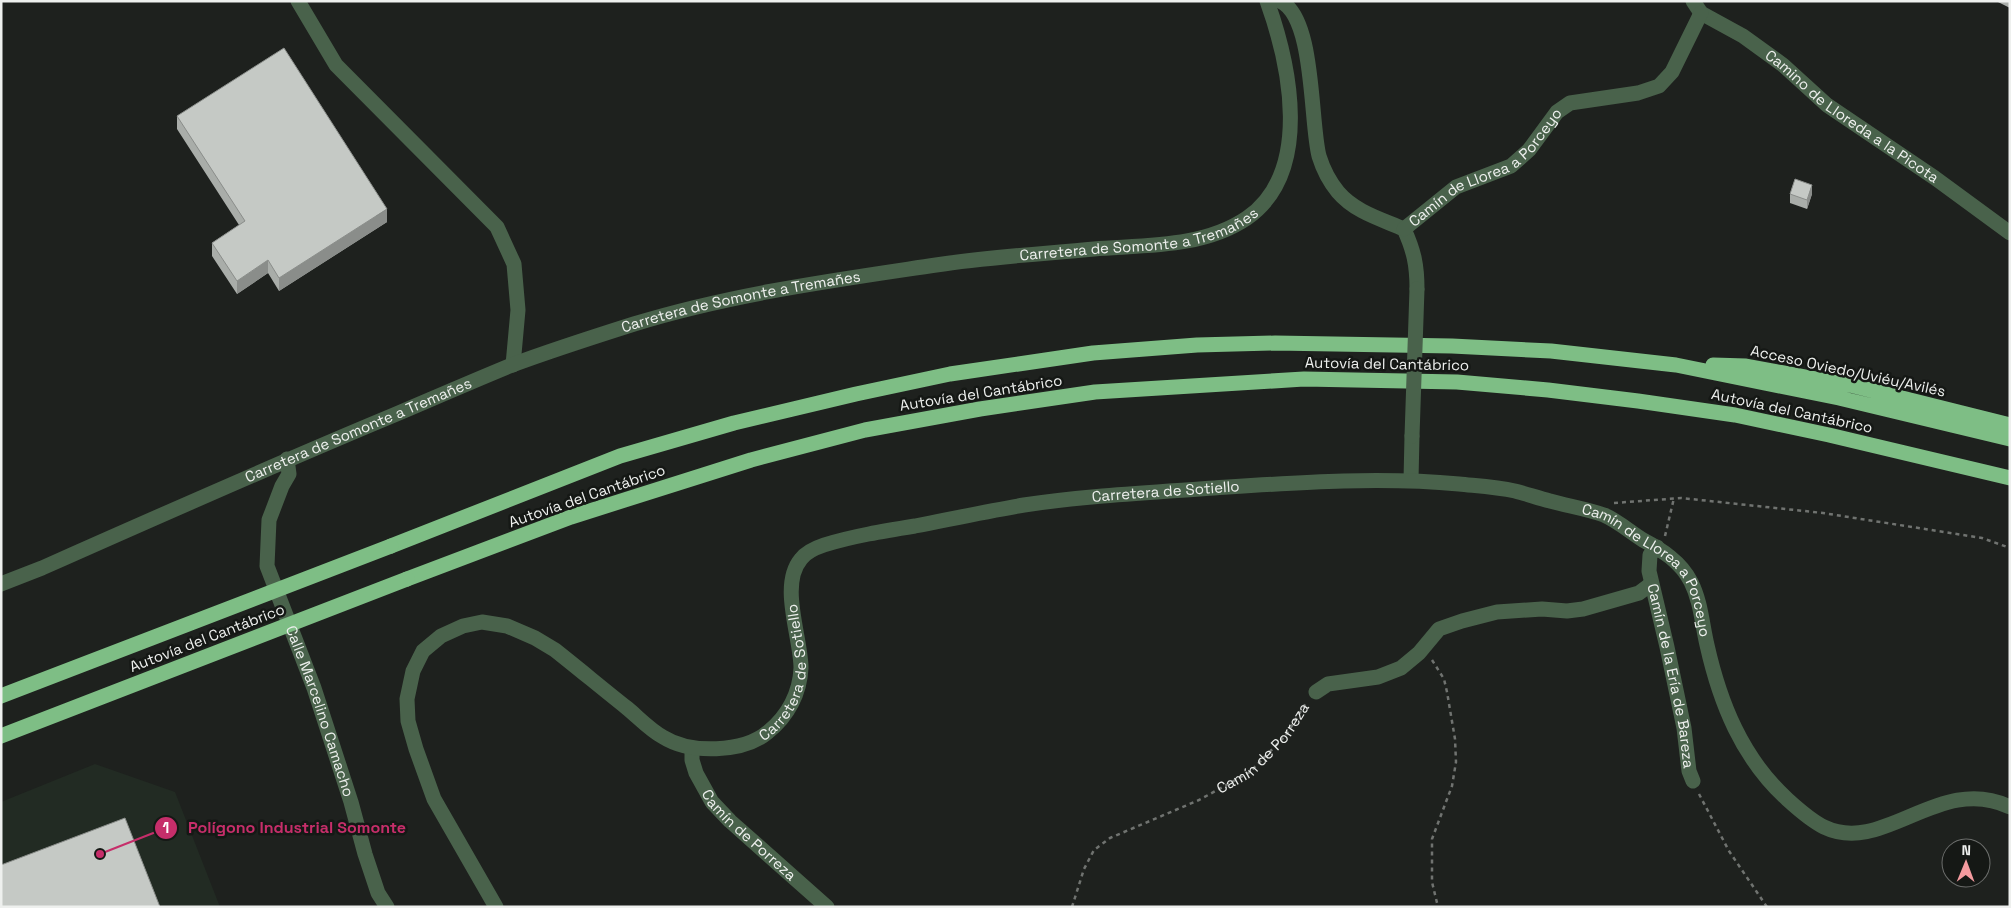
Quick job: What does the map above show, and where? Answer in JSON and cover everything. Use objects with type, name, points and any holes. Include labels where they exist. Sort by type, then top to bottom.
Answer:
[{"type":"highway","name":"Autovía del Cantábrico","points":[[1,696],[620,456],[734,424],[856,394],[950,374],[1093,353],[1197,345],[1275,343],[1452,346],[1551,351],[1676,365],[1839,398],[2010,438]]},
{"type":"highway","name":"Acceso Oviedo/Uviéu/Avilés","points":[[1676,365],[1746,366],[1854,386],[2010,425]]},
{"type":"highway","name":"Autovía del Cantábrico","points":[[1,736],[581,514],[751,460],[865,430],[980,409],[1095,392],[1304,379],[1457,382],[1548,390],[1735,415],[2010,478]]},
{"type":"street","points":[[298,1],[336,65],[497,227],[514,264],[518,310],[514,365]]},
{"type":"street","name":"Carretera de Somonte a Tremañes","points":[[1,584],[42,568],[287,459],[514,365],[636,323],[818,282],[970,260],[1182,242],[1220,232],[1247,218],[1266,201],[1283,172],[1291,138],[1289,90],[1274,2]]},
{"type":"street","name":"Camín de Llorea a Porceyo","points":[[1274,2],[1286,4],[1296,19],[1306,46],[1319,154],[1325,172],[1339,193],[1359,210],[1404,230],[1413,249],[1417,288],[1411,480],[1511,491],[1598,513],[1610,518],[1657,547],[1678,564],[1689,578],[1696,596],[1707,645],[1722,697],[1742,746],[1756,766],[1779,792],[1800,811],[1822,826],[1836,831],[1856,834],[1870,832],[1922,810],[1967,798],[1986,798],[2010,807]]},
{"type":"street","name":"Camín de Llorea a Porceyo","points":[[1404,230],[1456,187],[1511,166],[1529,150],[1557,112],[1570,103],[1638,93],[1659,86],[1672,72],[1697,7]]},
{"type":"street","name":"Camino de Lloreda a la Picota","points":[[1697,7],[1775,59],[1828,105],[1935,178],[2010,233]]},
{"type":"street","name":"Calle Marcelino Camacho","points":[[287,459],[290,474],[282,486],[269,520],[267,566],[314,688],[378,893],[387,907]]},
{"type":"street","name":"Carretera de Sotiello","points":[[496,907],[434,799],[408,721],[407,699],[413,671],[423,652],[441,636],[462,626],[482,622],[507,626],[535,638],[555,650],[664,738],[692,748],[718,748],[742,745],[761,738],[778,724],[792,704],[799,684],[801,669],[800,648],[791,591],[792,575],[797,564],[805,554],[821,546],[864,535],[1026,505],[1124,494],[1326,481],[1411,480]]},
{"type":"street","name":"Camín de la Ería de Bareza","points":[[1657,547],[1650,555],[1648,571],[1667,647],[1693,781]]},
{"type":"street","name":"Carretera de Somonte a Tremañes","points":[[1,594],[22,583],[42,568]]},
{"type":"street","name":"Camín de Porreza","points":[[1316,692],[1328,684],[1378,677],[1401,668],[1422,649],[1439,629],[1462,621],[1497,612],[1583,609],[1639,593],[1651,584]]},
{"type":"street","name":"Camín de Porreza","points":[[692,748],[692,760],[696,773],[712,802],[730,821],[827,907]]},
{"type":"path","points":[[1598,513],[1614,503],[1674,498],[1823,513],[1892,523],[1982,538],[2010,548]]},
{"type":"path","points":[[1657,547],[1665,535],[1674,498]]},
{"type":"path","points":[[1422,649],[1430,657],[1444,679],[1456,748],[1452,786],[1432,839],[1432,882],[1438,907]]},
{"type":"path","name":"Camín de Porreza","points":[[1072,907],[1086,864],[1094,850],[1110,838],[1199,800],[1250,772],[1286,735],[1304,705],[1316,692]]},
{"type":"path","name":"Camín de la Ería de Bareza","points":[[1693,781],[1708,815],[1729,851],[1767,907]]},
{"type":"shaded area","points":[[95,764],[175,792],[220,907],[1,907],[1,802]]},
{"type":"building","points":[[284,48],[387,209],[279,278],[268,260],[237,281],[212,243],[245,221],[177,116]]},
{"type":"building","points":[[1795,179],[1812,185],[1807,200],[1790,194]]},
{"type":"building","points":[[125,818],[160,907],[1,907],[1,865]]},
{"type":"place","name":"Polígono Industrial Somonte","points":[[100,854]]}]
